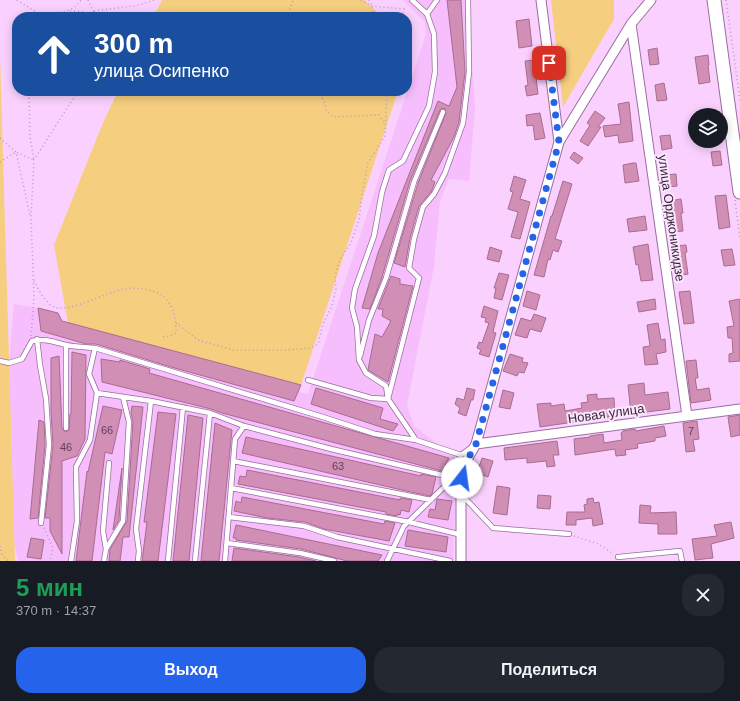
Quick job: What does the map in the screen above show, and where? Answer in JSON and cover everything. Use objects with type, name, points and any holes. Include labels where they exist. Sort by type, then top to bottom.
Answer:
[{"type":"main road","points":[[714,0],[740,192]]},
{"type":"street","points":[[541,0],[559,142]]},
{"type":"street","points":[[462,561],[462,474],[476,444],[559,142],[631,24],[651,0]]},
{"type":"street","name":"улица Орджоникидзе","points":[[631,24],[687,416]]},
{"type":"street","name":"Новая улица","points":[[476,444],[740,409]]},
{"type":"lane","points":[[412,0],[427,14],[434,34],[435,72],[429,106],[403,161],[389,170],[382,192],[374,236],[355,289],[352,308],[357,327],[360,360],[366,373],[386,386],[388,399],[416,440]]},
{"type":"lane","points":[[427,14],[437,0]]},
{"type":"lane","points":[[388,399],[419,278],[408,268],[414,239],[423,207],[434,194],[445,173],[463,123],[469,72],[468,0]]},
{"type":"lane","points":[[360,360],[369,320],[386,278],[414,182],[443,112]]},
{"type":"lane","points":[[0,361],[9,363],[22,359],[32,341],[37,339],[52,340],[66,345],[95,348],[375,434],[416,440],[461,455],[476,444]]},
{"type":"lane","points":[[37,339],[46,399],[49,445],[41,522]]},
{"type":"lane","points":[[66,345],[66,428]]},
{"type":"lane","points":[[71,561],[77,521],[76,467],[90,440],[97,393],[88,374],[95,348]]},
{"type":"lane","points":[[308,380],[371,398],[388,399]]},
{"type":"lane","points":[[97,393],[151,401],[210,413],[244,426],[331,449],[442,475],[462,474]]},
{"type":"lane","points":[[106,549],[123,521],[129,422],[123,397]]},
{"type":"lane","points":[[138,561],[139,551],[136,529],[151,401]]},
{"type":"lane","points":[[168,561],[182,407]]},
{"type":"lane","points":[[195,561],[210,413]]},
{"type":"lane","points":[[225,561],[235,439],[244,426]]},
{"type":"lane","points":[[233,461],[431,500]]},
{"type":"lane","points":[[104,561],[106,549],[103,531],[109,463]]},
{"type":"lane","points":[[387,561],[404,526],[445,486],[462,474]]},
{"type":"lane","points":[[231,488],[409,522],[462,535]]},
{"type":"lane","points":[[462,495],[493,528],[569,534]]},
{"type":"lane","points":[[229,517],[304,526],[337,537],[450,561]]},
{"type":"lane","points":[[226,543],[300,553],[334,561]]},
{"type":"lane","points":[[618,557],[680,551],[682,561]]},
{"type":"path","points":[[18,0],[36,12]]},
{"type":"path","points":[[70,11],[77,6],[81,0]]},
{"type":"path","points":[[88,0],[94,11],[140,5],[153,0]]},
{"type":"path","points":[[289,12],[293,0]]},
{"type":"path","points":[[361,0],[372,6],[404,9],[403,12]]},
{"type":"path","points":[[368,0],[372,6],[373,12]]},
{"type":"path","points":[[726,0],[740,100]]},
{"type":"path","points":[[60,12],[85,12]]},
{"type":"path","points":[[29,96],[30,137],[34,160],[31,218],[34,298],[32,341]]},
{"type":"path","points":[[34,160],[75,96]]},
{"type":"path","points":[[322,96],[326,110],[333,117],[379,115],[385,123]]},
{"type":"path","points":[[176,323],[198,340],[233,350],[286,350],[311,348],[318,344],[323,324],[332,306],[336,289],[335,276],[340,258],[351,243],[359,220],[368,163],[384,136],[387,96]]},
{"type":"path","points":[[0,138],[16,152],[34,160]]},
{"type":"path","points":[[0,162],[16,152]]},
{"type":"path","points":[[16,152],[31,218]]},
{"type":"path","points":[[33,279],[42,296],[54,307],[61,309],[72,308],[105,294],[124,289],[146,288],[161,295],[169,303],[174,312],[176,333],[170,336],[162,337]]},
{"type":"path","points":[[41,522],[53,548],[50,561]]},
{"type":"path","points":[[569,534],[598,544],[618,557]]},
{"type":"path","points":[[0,546],[1,555],[8,561]]},
{"type":"shaded area","points":[[162,0],[364,0],[377,12],[156,12]]},
{"type":"shaded area","points":[[403,0],[468,0],[475,108],[469,181],[449,179],[440,201],[434,266],[407,405],[414,426],[457,459],[453,561],[18,561],[14,541],[9,363],[14,304],[50,310],[52,324],[308,394],[406,96],[412,96],[412,77],[426,34],[425,22]]},
{"type":"shaded area","points":[[551,0],[614,0],[614,19],[563,107]]},
{"type":"shaded area","points":[[0,55],[15,561],[0,561]]},
{"type":"shaded area","points":[[116,96],[396,96],[301,385],[68,323],[54,245],[102,125]]},
{"type":"building","points":[[447,0],[461,0],[465,72],[459,122],[454,137],[431,180],[435,182],[431,192],[419,206],[410,238],[405,267],[394,263],[418,183],[446,113],[445,109],[442,108],[440,110],[410,181],[382,277],[370,309],[362,308],[378,253],[438,101],[449,106],[457,87]]},
{"type":"building","points":[[529,19],[532,46],[519,48],[516,21]]},
{"type":"building","points":[[657,48],[659,64],[650,65],[648,50]]},
{"type":"building","points":[[708,55],[710,82],[699,84],[695,57]]},
{"type":"building","points":[[534,60],[538,94],[527,96],[525,86],[528,85],[525,61]]},
{"type":"building","points":[[664,83],[667,100],[657,101],[655,85]]},
{"type":"building","points":[[629,102],[633,141],[619,143],[618,135],[605,137],[603,126],[621,124],[618,104]]},
{"type":"building","points":[[595,111],[605,118],[598,127],[601,127],[588,146],[580,141],[590,125],[587,123]]},
{"type":"building","points":[[540,113],[545,138],[535,140],[533,125],[527,126],[526,115]]},
{"type":"building","points":[[670,135],[672,148],[662,150],[660,136]]},
{"type":"building","points":[[720,151],[722,165],[713,166],[711,152]]},
{"type":"building","points":[[574,152],[583,158],[578,164],[570,158]]},
{"type":"building","points":[[636,163],[639,181],[625,183],[623,165]]},
{"type":"building","points":[[676,174],[677,186],[666,187],[665,175]]},
{"type":"building","points":[[514,176],[526,180],[520,199],[530,202],[520,239],[511,237],[518,212],[508,209],[513,192],[510,191]]},
{"type":"building","points":[[563,181],[572,184],[555,239],[562,241],[558,252],[553,250],[550,260],[548,259],[544,277],[534,275],[551,216]]},
{"type":"building","points":[[726,195],[730,227],[719,229],[715,196]]},
{"type":"building","points":[[681,199],[683,231],[672,232],[669,201]]},
{"type":"building","points":[[645,216],[647,230],[629,232],[627,219]]},
{"type":"building","points":[[648,244],[653,280],[641,281],[638,264],[636,265],[633,247]]},
{"type":"building","points":[[686,245],[687,252],[685,253],[688,274],[678,276],[674,246]]},
{"type":"building","points":[[490,247],[502,251],[499,262],[487,259]]},
{"type":"building","points":[[732,249],[735,265],[724,266],[721,250]]},
{"type":"building","points":[[499,273],[509,275],[502,300],[494,298],[496,288],[494,288]]},
{"type":"building","points":[[391,276],[400,279],[400,284],[413,286],[388,382],[368,370],[375,334],[382,337],[391,321],[382,316],[383,309],[378,309]]},
{"type":"building","points":[[527,291],[540,295],[536,310],[523,306]]},
{"type":"building","points":[[690,291],[694,323],[684,324],[679,292]]},
{"type":"building","points":[[655,299],[656,309],[639,312],[637,302]]},
{"type":"building","points":[[740,299],[740,361],[729,362],[729,354],[733,353],[732,338],[728,338],[727,327],[734,326],[729,301]]},
{"type":"building","points":[[484,306],[498,311],[493,332],[496,333],[489,357],[479,354],[481,350],[477,348],[479,342],[482,343],[489,323],[485,322],[486,318],[481,317]]},
{"type":"building","points":[[38,308],[58,313],[62,321],[301,385],[294,401],[171,367],[96,344],[86,344],[41,331]]},
{"type":"building","points":[[534,314],[546,318],[541,332],[530,329],[527,338],[515,335],[521,318],[531,321]]},
{"type":"building","points":[[658,323],[661,340],[665,339],[666,352],[656,354],[658,364],[645,365],[643,347],[650,346],[647,325]]},
{"type":"building","points":[[72,352],[86,355],[85,439],[77,456],[62,461],[62,554],[50,531],[50,518],[45,518],[53,445],[51,412],[51,358],[59,356],[62,428],[66,432],[69,430],[71,414]]},
{"type":"building","points":[[510,354],[523,358],[522,362],[528,363],[524,373],[519,372],[517,376],[503,371]]},
{"type":"building","points":[[101,359],[120,362],[120,360],[150,369],[149,373],[449,458],[442,471],[211,409],[102,382]]},
{"type":"building","points":[[696,360],[698,378],[695,378],[697,390],[709,388],[711,400],[691,403],[686,361]]},
{"type":"building","points":[[644,383],[645,395],[668,392],[670,409],[631,414],[628,385]]},
{"type":"building","points":[[316,388],[383,408],[380,419],[398,424],[393,431],[311,404]]},
{"type":"building","points":[[467,388],[475,390],[473,400],[471,400],[466,416],[458,413],[460,408],[455,404],[457,398],[464,400]]},
{"type":"building","points":[[503,390],[514,393],[510,409],[499,407]]},
{"type":"building","points":[[597,394],[597,399],[614,398],[615,416],[540,427],[537,404],[551,403],[551,406],[564,404],[565,411],[582,408],[581,403],[588,402],[587,395]]},
{"type":"building","points":[[103,406],[122,410],[112,454],[105,452],[92,561],[76,561],[87,471],[88,472]]},
{"type":"building","points":[[132,406],[143,407],[129,537],[123,537],[120,561],[109,561],[110,549],[127,521],[133,422],[131,413]]},
{"type":"building","points":[[158,412],[176,414],[158,561],[142,561],[147,522],[144,522]]},
{"type":"building","points":[[188,415],[203,418],[189,561],[173,561]]},
{"type":"building","points":[[740,415],[740,435],[731,437],[728,417]]},
{"type":"building","points":[[39,420],[44,422],[45,445],[38,518],[30,519]]},
{"type":"building","points":[[697,421],[699,439],[693,440],[695,451],[686,452],[683,423]]},
{"type":"building","points":[[215,423],[232,430],[219,561],[201,561]]},
{"type":"building","points":[[664,426],[666,436],[655,438],[655,441],[637,444],[638,448],[625,450],[626,455],[616,456],[615,449],[575,455],[574,439],[603,434],[604,443],[622,440],[621,433],[623,431],[635,429],[636,431]]},
{"type":"building","points":[[246,437],[421,476],[421,474],[436,477],[432,494],[430,496],[402,490],[242,453]]},
{"type":"building","points":[[557,441],[559,455],[553,455],[555,466],[547,467],[546,461],[527,463],[527,458],[505,460],[504,448]]},
{"type":"building","points":[[482,458],[493,461],[488,477],[477,473]]},
{"type":"building","points":[[122,468],[119,520],[113,530]]},
{"type":"building","points":[[247,470],[400,500],[400,498],[412,500],[409,512],[401,510],[400,515],[397,514],[397,516],[386,514],[386,512],[238,484],[240,476],[246,477]]},
{"type":"building","points":[[497,486],[510,488],[507,515],[493,513]]},
{"type":"building","points":[[538,495],[551,496],[550,509],[537,508]]},
{"type":"building","points":[[242,497],[384,524],[385,521],[395,523],[389,541],[324,529],[305,522],[267,518],[234,511],[236,501],[241,503]]},
{"type":"building","points":[[593,498],[594,503],[599,502],[603,524],[593,526],[592,518],[576,520],[576,525],[566,525],[567,512],[585,512],[584,505],[587,504],[587,499]]},
{"type":"building","points":[[437,499],[452,501],[448,520],[428,517],[430,509],[435,510]]},
{"type":"building","points":[[640,505],[651,506],[650,513],[676,512],[677,534],[658,534],[658,524],[639,523]]},
{"type":"building","points":[[731,522],[734,538],[711,544],[713,558],[695,560],[692,539],[717,536],[714,525]]},
{"type":"building","points":[[236,525],[382,555],[378,561],[347,561],[301,549],[236,540],[236,538],[233,538]]},
{"type":"building","points":[[408,530],[448,537],[446,552],[405,546]]},
{"type":"building","points":[[31,538],[44,540],[41,559],[27,557]]},
{"type":"building","points":[[234,548],[299,557],[316,561],[232,561]]},
{"type":"route","points":[[462,478],[462,470],[476,444],[559,142],[549,63]]}]
